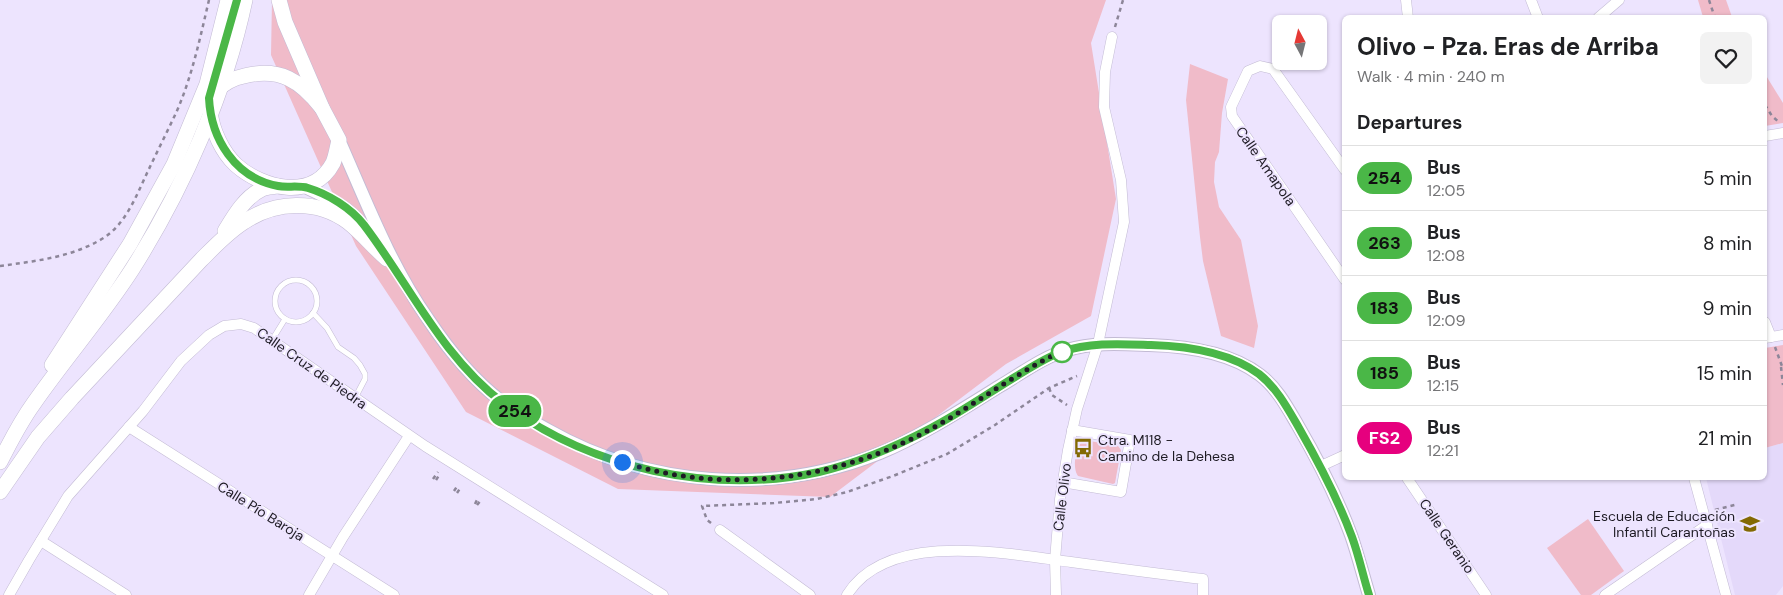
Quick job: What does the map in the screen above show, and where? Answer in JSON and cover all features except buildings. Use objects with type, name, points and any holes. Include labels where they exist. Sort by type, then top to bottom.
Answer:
[{"type":"main road","points":[[130,244],[174,164],[207,84],[228,0]]},
{"type":"main road","points":[[33,404],[94,324],[162,219],[195,151],[210,106],[237,0]]},
{"type":"main road","points":[[0,462],[33,404],[44,378],[172,181],[220,86],[245,0]]},
{"type":"main road","points":[[220,241],[238,211],[252,196],[263,189],[278,186],[305,187],[316,182],[333,162],[339,140],[322,108],[285,22],[278,0]]},
{"type":"main road","points":[[220,86],[251,74],[278,74],[286,76],[304,88],[322,108]]},
{"type":"main road","points":[[210,106],[218,140],[236,164],[256,178],[278,186]]},
{"type":"main road","points":[[0,492],[38,437],[72,398],[220,241],[243,222],[263,211],[285,206],[307,206],[326,210],[348,222],[387,259]]},
{"type":"street","points":[[1406,0],[1408,15]]},
{"type":"street","points":[[1531,0],[1537,15]]},
{"type":"street","points":[[1602,15],[1619,0]]},
{"type":"street","name":"Calle Olivo","points":[[1056,595],[1055,560],[1062,482],[1077,409],[1098,344],[1124,222],[1121,180],[1104,107],[1105,72],[1112,37]]},
{"type":"street","name":"Calle Amapola","points":[[1342,166],[1272,69],[1260,66],[1248,71],[1231,107],[1232,116],[1342,276]]},
{"type":"street","points":[[1767,136],[1783,133]]},
{"type":"street","points":[[339,140],[401,276],[427,318],[448,346],[474,376],[503,402],[556,435],[585,449],[635,466],[699,479],[759,480],[819,472],[848,464],[894,446],[937,425],[1042,360],[1066,350],[1098,344],[1165,345],[1220,355],[1247,367],[1268,381],[1284,402],[1321,466],[1352,537],[1369,595]]},
{"type":"street","points":[[305,187],[331,199],[353,214],[366,228],[401,276]]},
{"type":"street","name":"Calle Cruz de Piedra","points":[[9,595],[68,496],[129,427],[182,361],[198,344],[216,330],[229,325],[247,325],[409,436],[663,595]]},
{"type":"street","points":[[1768,337],[1783,335]]},
{"type":"street","name":"Calle Pío Baroja","points":[[129,427],[394,595]]},
{"type":"street","points":[[1062,482],[1121,492],[1130,440],[1072,430]]},
{"type":"street","points":[[309,595],[409,436]]},
{"type":"street","points":[[1321,466],[1342,456]]},
{"type":"street","name":"Calle Geranio","points":[[1408,480],[1486,595]]},
{"type":"street","points":[[1695,480],[1726,595]]},
{"type":"street","points":[[1605,595],[1707,525]]},
{"type":"street","points":[[720,530],[810,595]]},
{"type":"street","points":[[41,541],[126,595]]},
{"type":"street","points":[[847,595],[853,586],[878,566],[919,554],[947,551],[977,551],[1203,579],[1203,595]]},
{"type":"lane","points":[[289,281],[303,281],[314,290],[317,303],[313,313],[305,320],[298,322],[285,319],[280,314],[275,302],[278,289],[289,281]]},
{"type":"lane","points":[[313,313],[326,328],[338,347],[354,358],[363,369],[365,379],[355,398]]},
{"type":"lane","points":[[271,341],[285,319]]},
{"type":"path","points":[[0,266],[56,257],[91,245],[106,236],[119,224],[132,205],[177,111],[196,54],[209,0]]},
{"type":"path","points":[[1112,37],[1123,0]]},
{"type":"path","points":[[1709,0],[1714,15]]},
{"type":"path","points":[[1767,108],[1780,123],[1783,133]]},
{"type":"path","points":[[1768,337],[1783,369]]},
{"type":"path","points":[[1781,365],[1783,385]]},
{"type":"path","points":[[1048,388],[1052,395],[1065,404],[1077,409]]},
{"type":"path","points":[[435,479],[439,473]]},
{"type":"path","points":[[455,492],[459,486]]},
{"type":"path","points":[[476,505],[480,499]]},
{"type":"path","points":[[1704,513],[1738,504]]},
{"type":"shaded area","points":[[272,0],[1106,0],[1091,43],[1116,199],[1091,316],[1006,364],[830,497],[618,489],[466,412],[356,246],[271,55]]},
{"type":"shaded area","points":[[1698,0],[1726,0],[1731,15],[1702,15]]},
{"type":"shaded area","points":[[1190,64],[1228,79],[1222,113],[1219,152],[1215,162],[1214,182],[1219,207],[1241,240],[1258,326],[1254,348],[1221,336],[1203,261],[1186,100]]},
{"type":"shaded area","points":[[1767,77],[1783,103],[1783,123],[1767,126]]},
{"type":"shaded area","points":[[1783,345],[1783,443],[1767,447],[1767,348]]},
{"type":"shaded area","points":[[1084,440],[1118,446],[1121,450],[1115,483],[1078,476],[1075,468],[1075,457],[1078,447]]},
{"type":"shaded area","name":"Escuela de Educación Infantil Carantoñas","points":[[1783,443],[1783,586],[1776,595],[1735,595],[1706,480],[1767,480],[1767,447]]},
{"type":"shaded area","points":[[1588,519],[1624,571],[1591,595],[1581,595],[1547,548]]},
{"type":"bus line","name":"254","points":[[237,0],[214,86],[209,98],[214,131],[230,158],[244,171],[256,178],[278,186],[305,187],[349,210],[366,228],[401,276],[427,318],[454,354],[487,390],[517,412],[564,440],[609,458],[684,477],[733,481],[788,477],[819,472],[848,464],[902,443],[937,425],[1042,360],[1066,350],[1091,344],[1165,345],[1196,350],[1220,355],[1247,367],[1268,381],[1284,402],[1321,466],[1339,505],[1352,537],[1369,595]]},
{"type":"place","name":"Ctra. M118 - Camino de la Dehesa","points":[[1083,448]]},
{"type":"place","name":"Escuela de Educación Infantil Carantoñas","points":[[1750,524]]},
{"type":"route","points":[[622,462],[684,477],[733,481],[788,477],[819,472],[863,459],[902,443],[937,425],[1042,360],[1066,350],[1062,352]]}]
